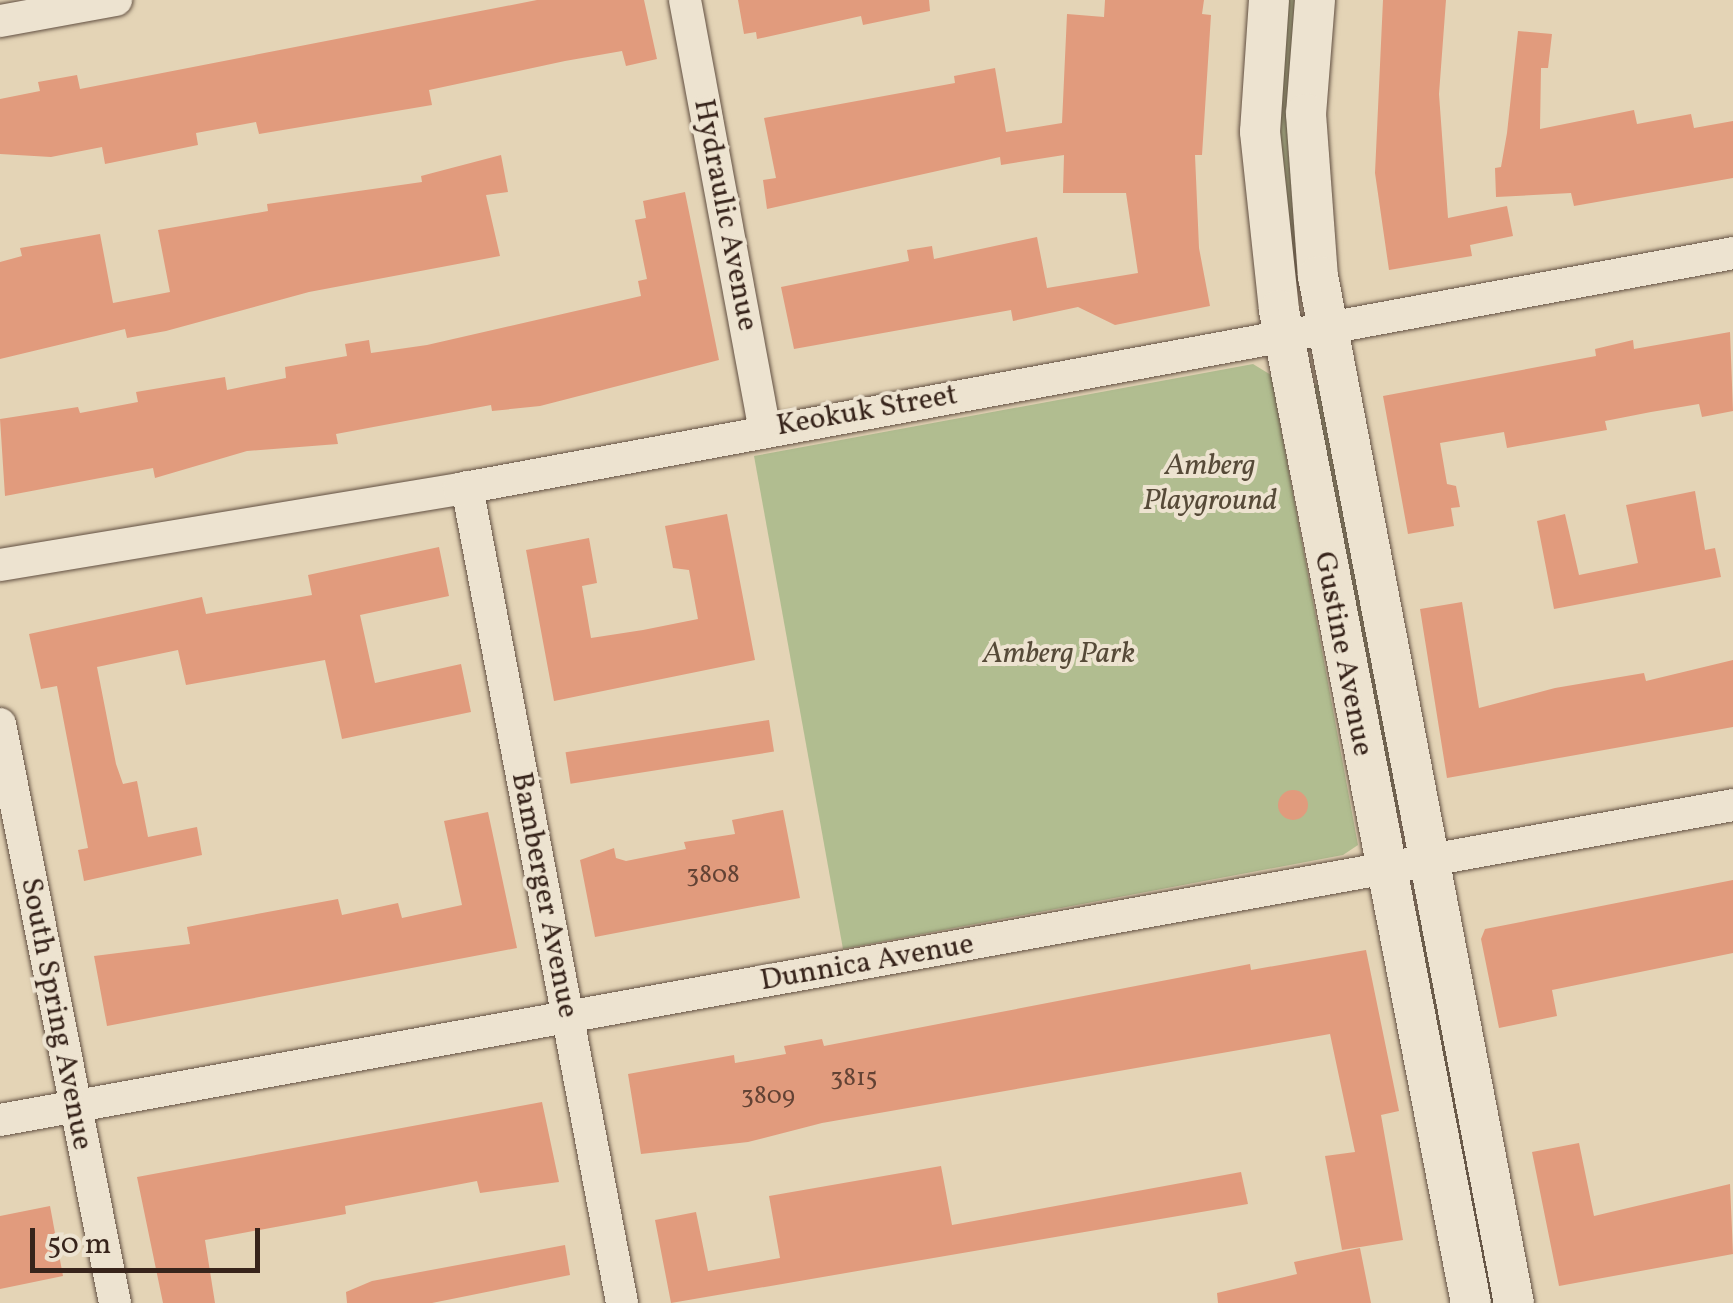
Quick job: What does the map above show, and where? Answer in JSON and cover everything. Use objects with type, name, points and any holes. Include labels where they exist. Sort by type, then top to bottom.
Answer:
[{"type":"street","points":[[0,21],[116,0]]},
{"type":"street","name":"Hydraulic Avenue","points":[[685,0],[765,430]]},
{"type":"street","name":"Gustine Avenue","points":[[1269,0],[1260,132],[1284,337],[1384,870],[1471,1303]]},
{"type":"street","name":"Gustine Avenue","points":[[1315,0],[1306,114],[1308,205],[1327,329],[1514,1303]]},
{"type":"street","name":"Keokuk Street","points":[[0,565],[468,487],[1733,252]]},
{"type":"street","name":"Bamberger Avenue","points":[[468,487],[622,1303]]},
{"type":"street","name":"South Spring Avenue","points":[[0,724],[73,1107],[115,1303]]},
{"type":"street","name":"Dunnica Avenue","points":[[0,1120],[1733,805]]},
{"type":"green space","points":[[1283,0],[1300,0],[1302,281],[1296,283],[1290,277],[1276,185]]},
{"type":"green space","name":"Amberg Park","points":[[1253,364],[1271,375],[1358,845],[1343,855],[843,949],[754,456]]},
{"type":"green space","points":[[1323,383],[1407,814],[1391,817],[1307,386]]},
{"type":"green space","points":[[1424,913],[1500,1303],[1487,1303],[1409,916]]},
{"type":"building","points":[[537,0],[644,0],[657,59],[626,66],[622,51],[565,61],[429,90],[432,105],[259,134],[256,122],[196,133],[198,145],[105,164],[102,147],[51,157],[0,154],[0,99],[40,91],[38,82],[77,75],[80,89]]},
{"type":"building","points":[[738,0],[929,0],[930,11],[863,25],[861,16],[757,39],[756,32],[744,34]]},
{"type":"building","points":[[1105,0],[1204,0],[1202,14],[1211,15],[1202,155],[1195,155],[1199,248],[1210,306],[1115,325],[1078,307],[1013,321],[1011,310],[794,349],[781,287],[909,261],[907,250],[932,246],[934,259],[1037,237],[1047,288],[1138,273],[1126,193],[1063,193],[1064,155],[1001,165],[1000,157],[767,209],[763,180],[776,178],[764,118],[955,83],[954,76],[995,68],[1006,132],[1062,123],[1067,14],[1104,17]]},
{"type":"building","points":[[1383,0],[1446,0],[1439,94],[1448,218],[1507,206],[1513,236],[1470,245],[1472,256],[1389,270],[1375,173]]},
{"type":"building","points":[[1518,31],[1552,34],[1548,68],[1541,68],[1540,129],[1634,110],[1637,124],[1691,114],[1694,128],[1733,121],[1733,178],[1574,206],[1571,193],[1496,197],[1495,168],[1501,167],[1507,133]]},
{"type":"building","points":[[501,155],[508,192],[486,195],[500,256],[309,292],[166,331],[127,338],[125,329],[0,359],[0,262],[22,256],[20,248],[100,234],[113,303],[170,292],[158,230],[268,211],[267,204],[422,182],[421,176]]},
{"type":"building","points":[[685,192],[719,360],[540,406],[492,411],[491,405],[336,434],[338,444],[247,451],[155,478],[153,468],[5,496],[0,419],[78,407],[80,413],[138,402],[136,392],[225,377],[227,390],[286,378],[285,367],[347,356],[345,344],[369,340],[371,353],[427,345],[641,296],[638,281],[647,279],[635,220],[646,218],[643,201]]},
{"type":"building","points":[[1730,332],[1733,411],[1702,417],[1699,404],[1605,421],[1607,430],[1507,448],[1504,432],[1440,443],[1447,484],[1456,486],[1460,507],[1451,508],[1454,526],[1408,534],[1383,396],[1596,356],[1595,349],[1633,340],[1634,349]]},
{"type":"building","points":[[1695,491],[1705,550],[1715,548],[1721,577],[1554,609],[1537,521],[1565,514],[1579,575],[1638,563],[1626,505]]},
{"type":"building","points":[[727,514],[755,660],[554,701],[526,550],[589,538],[597,583],[582,586],[591,638],[643,630],[698,619],[689,570],[673,568],[665,526]]},
{"type":"building","points":[[439,547],[449,596],[360,615],[375,683],[461,664],[471,712],[342,739],[325,660],[186,685],[178,650],[97,667],[116,764],[123,784],[137,781],[148,837],[197,827],[202,855],[84,881],[78,850],[88,848],[57,686],[41,689],[29,634],[202,597],[206,614],[312,595],[308,575]]},
{"type":"building","points":[[1462,602],[1479,708],[1555,688],[1644,673],[1646,681],[1733,660],[1733,727],[1447,778],[1420,609]]},
{"type":"building","points":[[769,720],[774,752],[571,784],[566,752]]},
{"type":"building","points":[[1293,790],[1304,794],[1308,805],[1304,816],[1293,820],[1282,816],[1278,805],[1282,794]]},
{"type":"building","points":[[783,810],[800,898],[595,937],[580,860],[614,848],[616,858],[626,861],[686,849],[684,842],[735,834],[732,820]]},
{"type":"building","points":[[488,812],[517,948],[107,1026],[94,956],[190,944],[187,927],[338,899],[342,915],[398,903],[402,918],[462,905],[444,821]]},
{"type":"building","points":[[1733,880],[1733,953],[1552,990],[1557,1016],[1499,1028],[1481,939],[1485,929]]},
{"type":"building","points":[[1366,950],[1399,1111],[1381,1115],[1403,1240],[1342,1250],[1325,1156],[1355,1152],[1330,1034],[822,1123],[748,1142],[641,1154],[628,1074],[734,1055],[735,1063],[786,1054],[784,1046],[822,1039],[824,1046],[1250,964],[1251,970]]},
{"type":"building","points":[[542,1102],[559,1182],[480,1193],[477,1181],[345,1206],[346,1214],[205,1240],[215,1303],[163,1303],[137,1177]]},
{"type":"building","points":[[1579,1143],[1594,1216],[1730,1184],[1733,1254],[1559,1286],[1532,1152]]},
{"type":"building","points":[[941,1166],[952,1225],[1241,1172],[1248,1204],[671,1303],[655,1220],[696,1212],[708,1271],[780,1258],[769,1196]]},
{"type":"building","points":[[50,1206],[63,1276],[0,1289],[0,1216]]},
{"type":"building","points":[[565,1245],[570,1275],[432,1303],[347,1303],[346,1292],[372,1281]]},
{"type":"building","points":[[1360,1248],[1371,1303],[1218,1303],[1217,1293],[1297,1274],[1294,1262]]},
{"type":"park label","name":"Amberg Playground","points":[[1210,483]]}]
